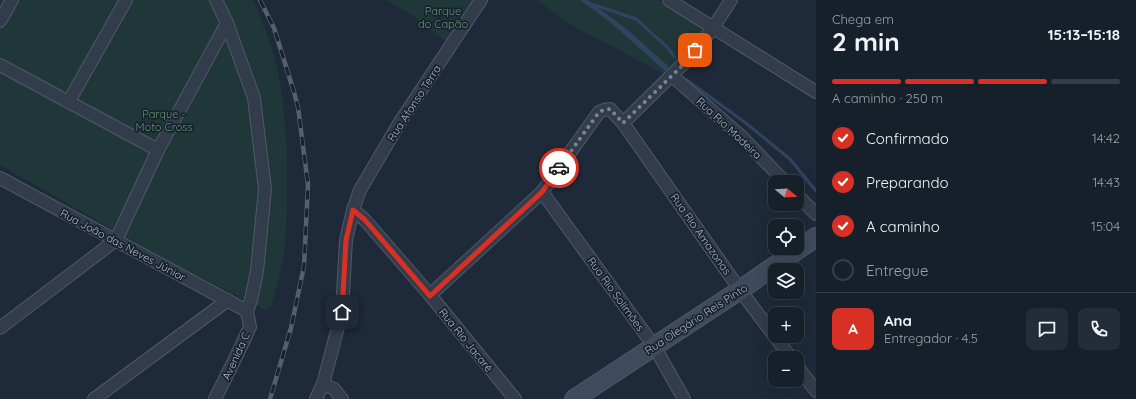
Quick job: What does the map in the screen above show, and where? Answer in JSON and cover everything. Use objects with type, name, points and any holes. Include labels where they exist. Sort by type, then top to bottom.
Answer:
[{"type":"street","points":[[0,22],[12,0]]},
{"type":"street","points":[[69,101],[126,0]]},
{"type":"street","name":"Avenida C","points":[[214,399],[250,326],[247,311],[251,300],[257,271],[265,189],[254,98],[227,23],[216,0]]},
{"type":"street","name":"Rua Afonso Terra","points":[[316,399],[323,384],[342,312],[346,240],[353,210],[360,190],[400,122],[481,0]]},
{"type":"street","points":[[669,0],[816,92]]},
{"type":"street","points":[[623,123],[686,62],[713,28],[731,0]]},
{"type":"street","points":[[0,328],[116,240],[158,150],[227,23]]},
{"type":"street","points":[[0,65],[158,150]]},
{"type":"street","name":"Rua Rio Madeira","points":[[671,75],[742,137],[778,175]]},
{"type":"street","name":"Rua Rio Amazonas","points":[[542,192],[599,112],[610,109],[623,123],[740,290],[786,351]]},
{"type":"street","name":"Rua João das Neves Júnior","points":[[2,183],[116,240],[247,311]]},
{"type":"street","points":[[430,296],[542,192]]},
{"type":"street","name":"Rua Rio Solimões","points":[[542,192],[654,346],[684,399]]},
{"type":"street","points":[[804,201],[816,214]]},
{"type":"street","name":"Rua Rio Jacaré","points":[[353,210],[365,220],[515,399]]},
{"type":"street","name":"Rua Olegário Reis Pinto","points":[[574,399],[740,290],[816,237]]},
{"type":"street","points":[[94,399],[228,300]]},
{"type":"street","points":[[804,375],[816,391]]},
{"type":"street","points":[[323,384],[334,388],[342,399]]},
{"type":"green space","name":"Parque - Moto Cross","points":[[0,0],[253,0],[267,35],[278,72],[286,132],[287,196],[285,241],[283,257],[271,307],[264,309],[179,267],[0,165]]},
{"type":"green space","name":"Parque do Capão","points":[[386,0],[475,0],[448,43],[412,15]]},
{"type":"green space","points":[[538,0],[658,0],[703,29],[682,56],[662,73],[564,21]]},
{"type":"water","points":[[580,0],[588,0],[629,31],[669,67],[665,71],[609,21]]},
{"type":"waterway","points":[[583,0],[636,19],[666,46],[675,57]]},
{"type":"waterway","points":[[687,80],[747,124],[790,159],[816,191]]},
{"type":"railway","points":[[260,0],[274,28],[298,107],[308,185],[304,266],[291,328],[270,399]]},
{"type":"way so far","points":[[559,168],[599,112],[610,109],[623,123],[686,62],[695,50]]},
{"type":"route","points":[[342,312],[346,240],[353,210],[365,220],[430,296],[542,192],[559,168]]}]
